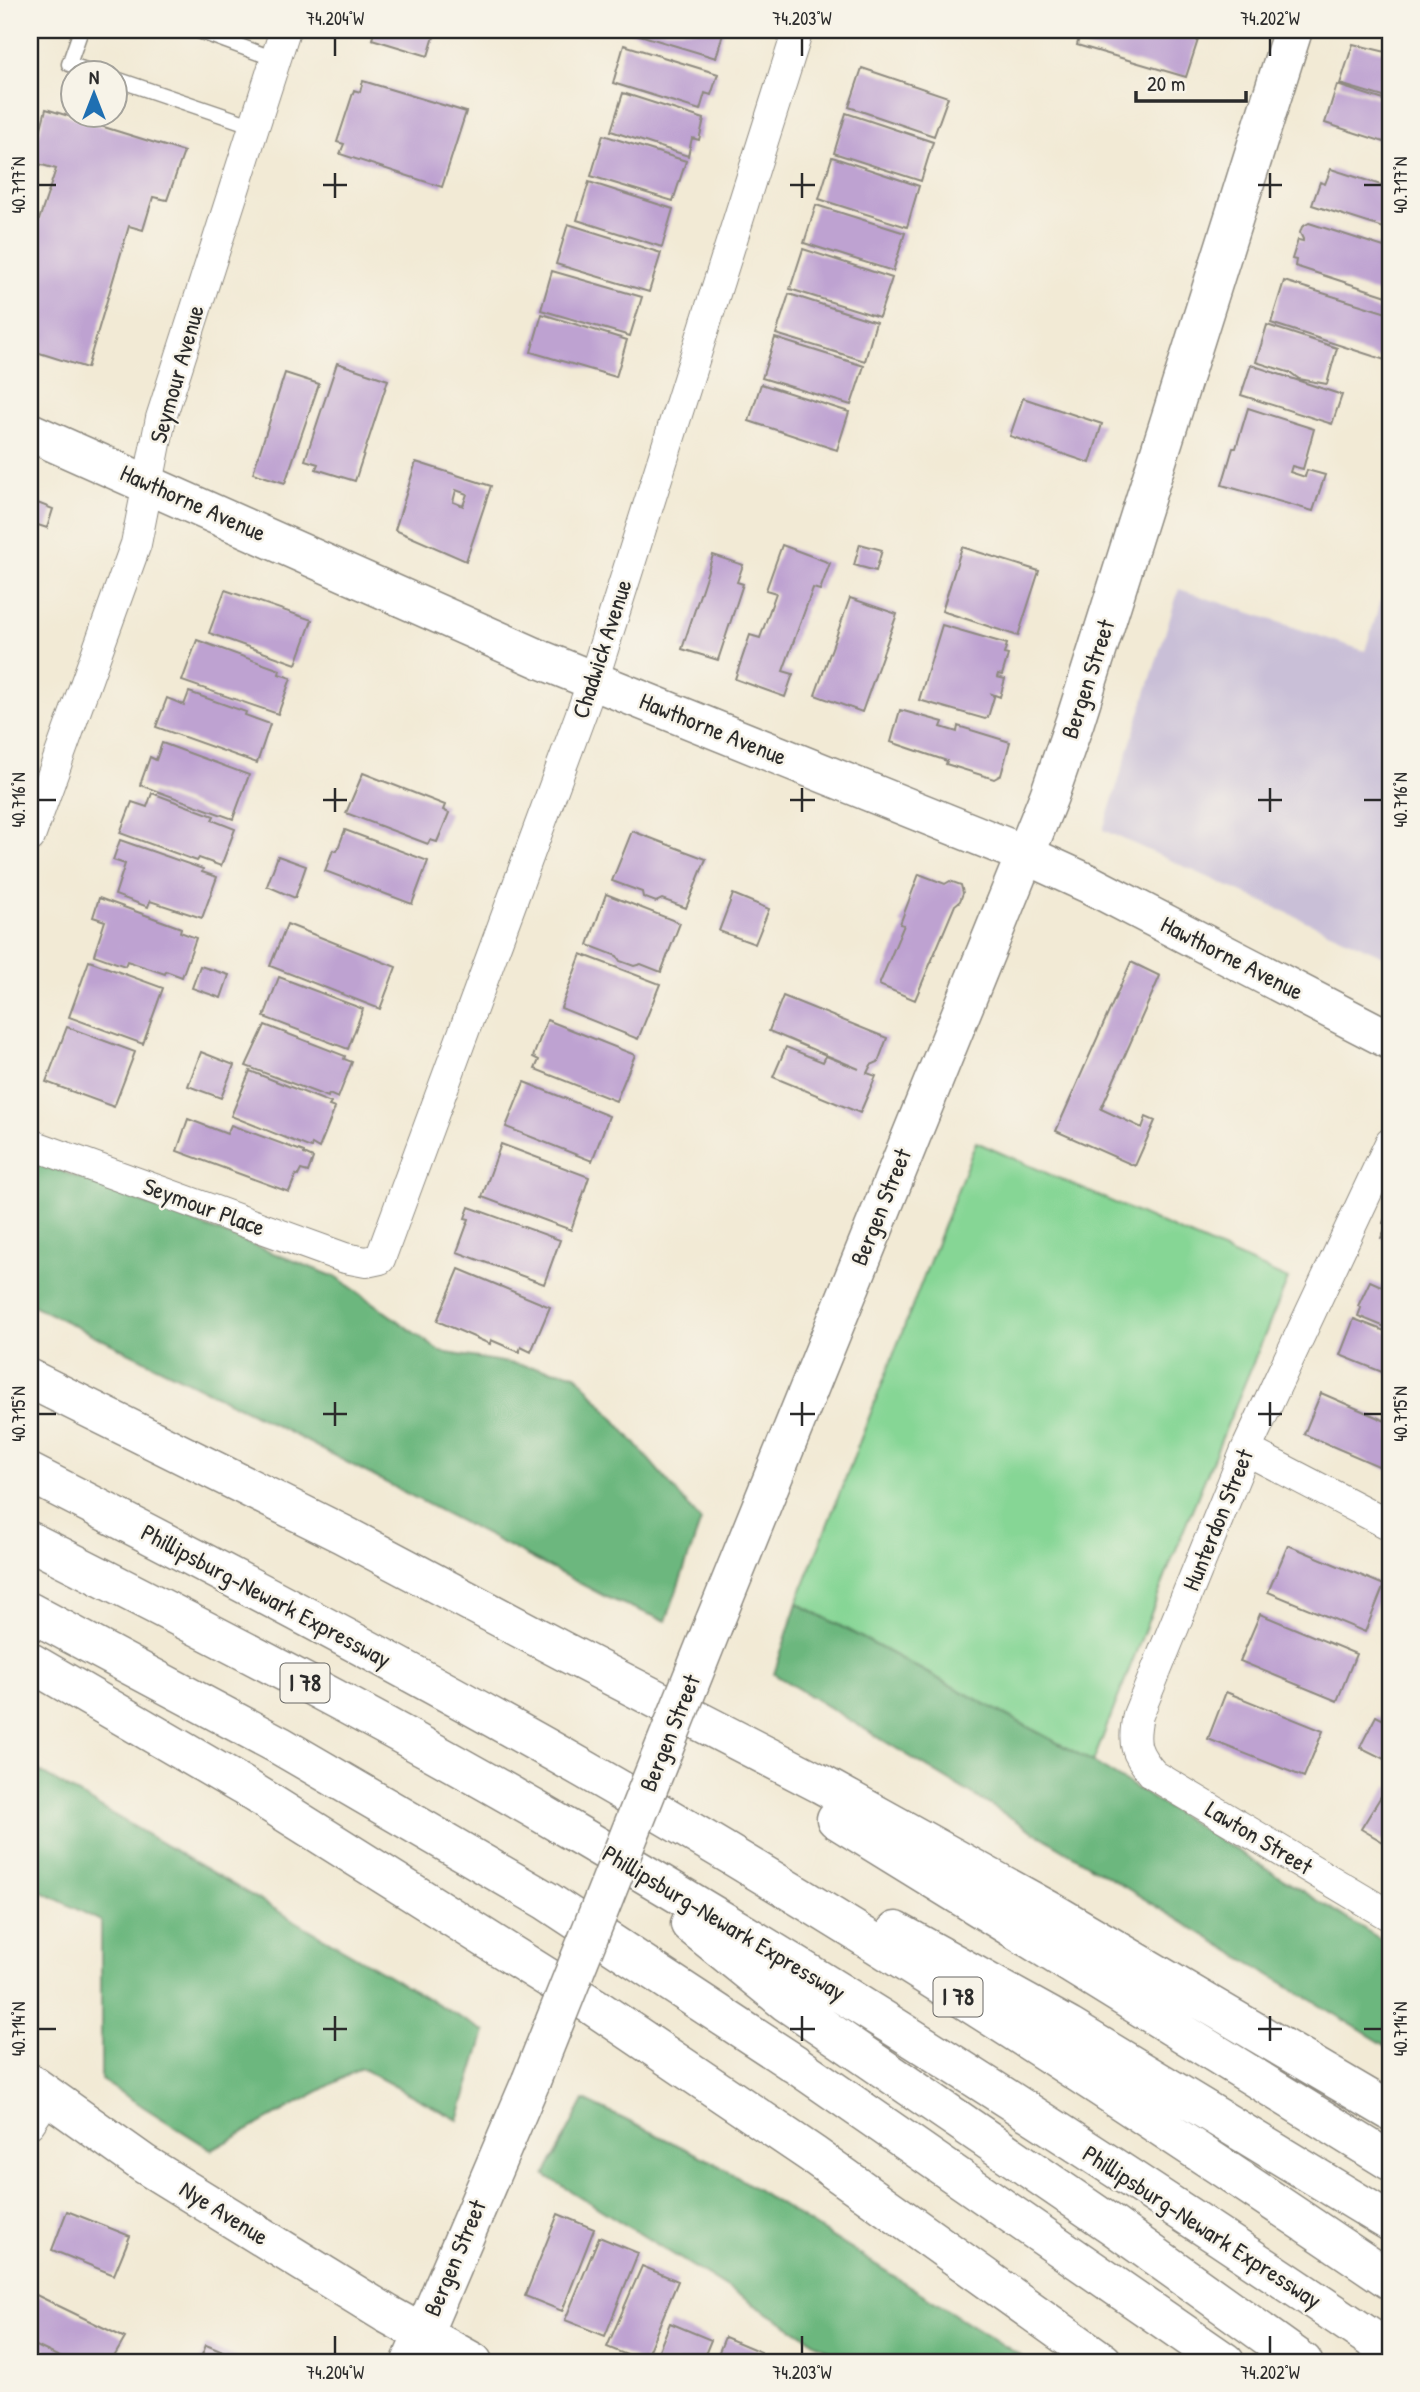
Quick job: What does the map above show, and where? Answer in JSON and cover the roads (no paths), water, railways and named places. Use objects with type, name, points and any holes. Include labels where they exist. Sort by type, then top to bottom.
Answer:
[{"type":"main road","name":"Bergen Street","points":[[417,2348],[531,2081],[814,1370],[1026,855],[1075,721],[1293,30]]},
{"type":"main road","name":"Hawthorne Avenue","points":[[30,432],[593,681],[1026,855],[1087,883],[1390,1040]]},
{"type":"main road","points":[[30,1379],[318,1522],[821,1784],[930,1844],[1390,2111]]},
{"type":"main road","name":"Phillipsburg-Newark Expressway","points":[[30,1473],[225,1572],[582,1768],[700,1838],[915,1970],[1154,2123],[1390,2280]]},
{"type":"main road","name":"Phillipsburg-Newark Expressway","points":[[30,1541],[307,1684],[576,1833],[775,1952],[1005,2097],[1390,2351]]},
{"type":"main road","points":[[30,1612],[267,1738],[547,1901],[805,2071],[1225,2362]]},
{"type":"main road","points":[[562,1651],[1390,2161]]},
{"type":"main road","points":[[30,1662],[267,1801],[593,2006],[812,2154],[1103,2362]]},
{"type":"main road","points":[[515,1732],[979,1975],[1119,2056],[1390,2222]]},
{"type":"main road","points":[[576,1833],[786,2002],[1112,2225],[1303,2362]]},
{"type":"main road","name":"Nye Avenue","points":[[36,2101],[144,2164],[417,2348],[473,2362]]},
{"type":"street","name":"Seymour Avenue","points":[[30,837],[136,544],[160,418],[285,30]]},
{"type":"street","name":"Chadwick Avenue","points":[[380,1259],[593,681],[798,30]]},
{"type":"street","name":"Hunterdon Street","points":[[1136,1750],[1134,1734],[1138,1715],[1246,1450],[1390,1143]]},
{"type":"street","name":"Seymour Place","points":[[30,1144],[345,1258],[366,1262],[380,1259]]},
{"type":"street","points":[[1246,1450],[1390,1525]]},
{"type":"street","name":"Lawton Street","points":[[1136,1750],[1154,1775],[1390,1916]]},
{"type":"lane","points":[[70,60],[81,30]]},
{"type":"lane","points":[[196,30],[275,59]]},
{"type":"lane","points":[[130,84],[254,127]]}]
